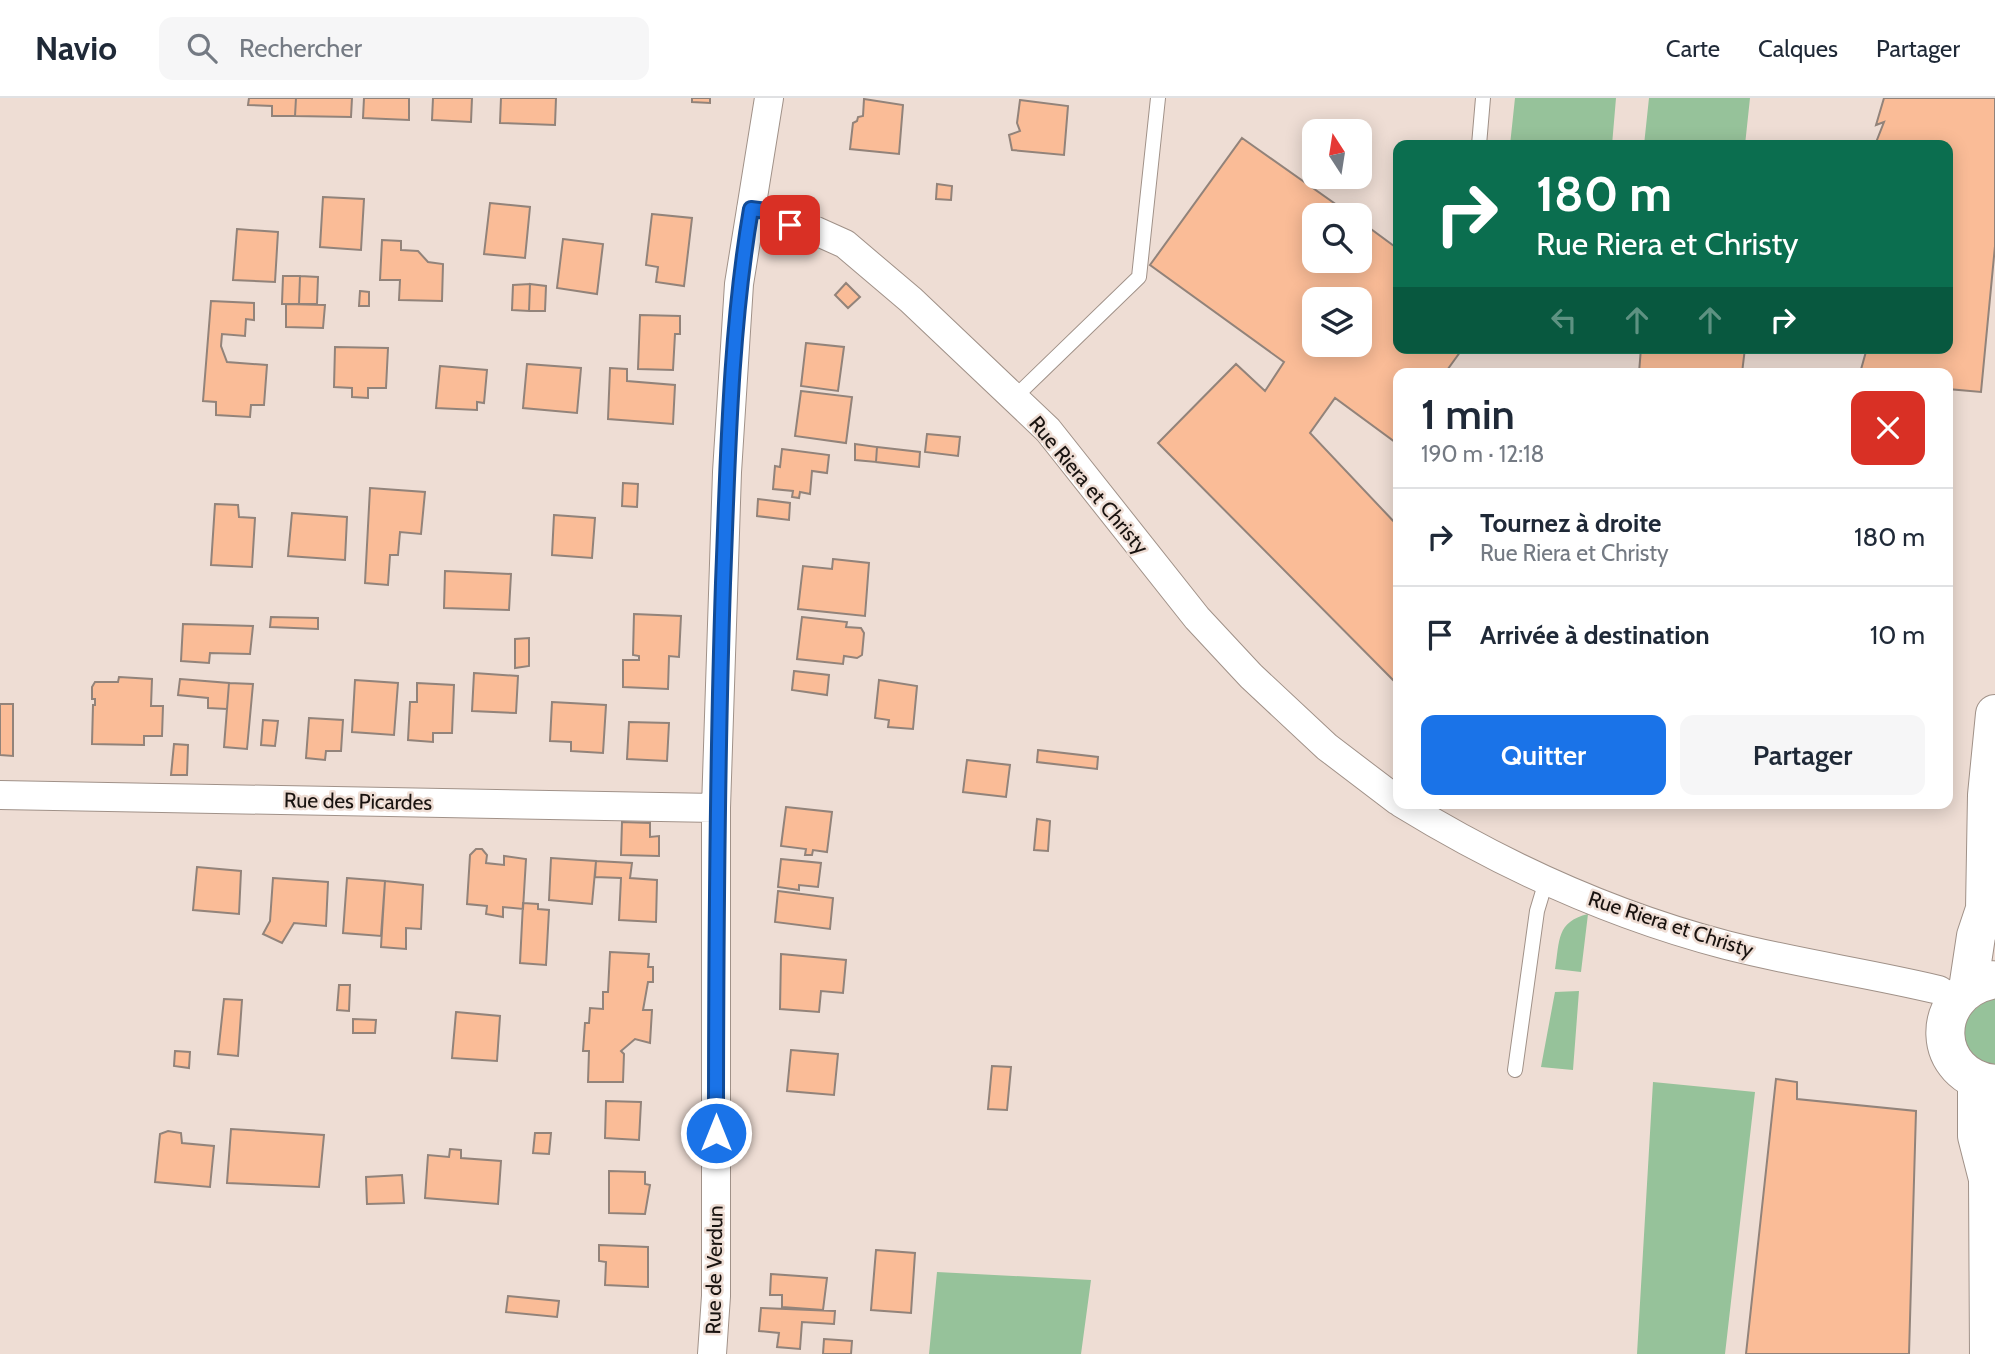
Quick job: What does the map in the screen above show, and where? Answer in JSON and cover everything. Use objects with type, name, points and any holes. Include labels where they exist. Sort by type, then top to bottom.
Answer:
[{"type":"main road","points":[[1989,1354],[1991,1168],[1977,1136],[1986,1082],[1955,1064],[1949,1053],[1945,1026],[1973,990],[1971,959],[1990,921],[1987,795],[1995,714]]},
{"type":"street","name":"Rue de Verdun","points":[[712,1354],[716,1296],[716,808],[728,459],[738,284],[769,98]]},
{"type":"street","name":"Rue Riera et Christy","points":[[751,209],[767,211],[790,225],[816,231],[845,244],[911,300],[1048,430],[1197,618],[1251,676],[1327,747],[1393,797]]},
{"type":"street","name":"Rue des Picardes","points":[[0,795],[716,808]]},
{"type":"street","name":"Rue Riera et Christy","points":[[1411,809],[1465,842],[1546,881],[1656,923],[1783,959],[1939,990],[1973,990]]},
{"type":"lane","points":[[1014,398],[1139,277],[1158,98]]},
{"type":"lane","points":[[1479,140],[1483,98]]},
{"type":"lane","points":[[1515,1070],[1537,911],[1546,881]]},
{"type":"green space","points":[[1515,98],[1616,98],[1612,140],[1511,140]]},
{"type":"green space","points":[[1649,98],[1750,98],[1746,140],[1645,140]]},
{"type":"green space","points":[[1588,914],[1581,972],[1555,969],[1559,941],[1565,927],[1578,917]]},
{"type":"green space","points":[[1579,991],[1573,1070],[1541,1067],[1555,992]]},
{"type":"green space","points":[[1995,994],[1995,1070],[1969,1058],[1961,1020]]},
{"type":"green space","points":[[1653,1082],[1755,1092],[1725,1354],[1637,1354]]},
{"type":"green space","points":[[937,1272],[1091,1280],[1081,1354],[929,1354]]},
{"type":"building","points":[[249,98],[296,98],[295,116],[272,116],[272,106],[248,105]]},
{"type":"building","points":[[296,98],[352,98],[351,117],[295,116]]},
{"type":"building","points":[[364,98],[409,98],[409,120],[363,118]]},
{"type":"building","points":[[433,98],[472,98],[471,122],[432,120]]},
{"type":"building","points":[[501,98],[556,98],[555,125],[500,123]]},
{"type":"building","points":[[692,98],[710,98],[710,103],[692,102]]},
{"type":"building","points":[[1884,98],[1995,98],[1995,246],[1981,392],[1953,389],[1953,368],[1861,368],[1865,354],[1953,354],[1953,140],[1877,140],[1884,122],[1876,125]]},
{"type":"building","points":[[864,99],[903,105],[899,154],[850,149],[853,123],[863,116]]},
{"type":"building","points":[[1020,100],[1068,106],[1064,155],[1012,150],[1009,135],[1020,131],[1017,123]]},
{"type":"building","points":[[1242,138],[1302,180],[1302,189],[1314,189],[1334,203],[1302,203],[1302,273],[1372,273],[1372,230],[1393,245],[1393,354],[1459,354],[1449,368],[1393,368],[1393,441],[1335,398],[1310,433],[1393,521],[1393,680],[1158,443],[1236,364],[1265,391],[1284,362],[1150,265]]},
{"type":"building","points":[[937,184],[952,186],[951,200],[936,199]]},
{"type":"building","points":[[323,197],[364,199],[361,250],[320,247]]},
{"type":"building","points":[[490,203],[530,207],[525,258],[484,254]]},
{"type":"building","points":[[652,214],[692,218],[684,286],[656,282],[658,267],[646,265]]},
{"type":"building","points":[[237,229],[278,232],[275,282],[233,280]]},
{"type":"building","points":[[563,239],[603,244],[597,294],[557,288]]},
{"type":"building","points":[[382,240],[401,241],[401,250],[418,251],[428,262],[443,264],[442,301],[399,300],[400,280],[380,280]]},
{"type":"building","points":[[283,276],[300,276],[299,304],[282,304]]},
{"type":"building","points":[[300,276],[318,277],[317,304],[299,304]]},
{"type":"building","points":[[846,283],[860,297],[848,308],[835,295]]},
{"type":"building","points":[[530,284],[529,311],[512,310],[513,285]]},
{"type":"building","points":[[530,284],[546,286],[545,311],[529,311]]},
{"type":"building","points":[[360,291],[369,292],[369,306],[359,306]]},
{"type":"building","points":[[211,301],[254,303],[254,320],[246,319],[245,336],[222,334],[221,346],[227,362],[267,365],[264,405],[251,405],[250,417],[216,415],[216,402],[203,401]]},
{"type":"building","points":[[286,304],[325,305],[323,328],[286,327]]},
{"type":"building","points":[[640,315],[680,316],[680,334],[675,334],[673,370],[638,369]]},
{"type":"building","points":[[806,343],[844,347],[838,391],[801,386]]},
{"type":"building","points":[[335,347],[388,348],[386,388],[368,388],[368,398],[352,397],[352,388],[334,387]]},
{"type":"building","points":[[1641,354],[1744,354],[1743,368],[1639,368]]},
{"type":"building","points":[[527,364],[581,368],[577,413],[523,408]]},
{"type":"building","points":[[440,366],[487,370],[484,403],[477,402],[477,410],[436,408]]},
{"type":"building","points":[[610,368],[627,369],[627,381],[675,385],[673,424],[608,419]]},
{"type":"building","points":[[801,391],[852,397],[846,443],[795,436]]},
{"type":"building","points":[[927,434],[960,437],[958,456],[925,452]]},
{"type":"building","points":[[855,444],[877,447],[876,462],[855,460]]},
{"type":"building","points":[[877,447],[920,452],[919,467],[876,462]]},
{"type":"building","points":[[782,449],[829,455],[827,473],[812,471],[810,494],[800,492],[799,498],[792,497],[793,491],[773,489],[775,466],[780,467]]},
{"type":"building","points":[[623,483],[638,484],[637,507],[622,506]]},
{"type":"building","points":[[370,488],[425,492],[421,534],[400,532],[398,555],[390,555],[388,585],[365,583]]},
{"type":"building","points":[[758,499],[790,503],[789,520],[757,516]]},
{"type":"building","points":[[215,504],[238,505],[239,517],[255,518],[252,567],[211,565]]},
{"type":"building","points":[[292,513],[347,517],[345,560],[288,556]]},
{"type":"building","points":[[554,515],[595,518],[592,558],[552,555]]},
{"type":"building","points":[[833,559],[869,563],[865,616],[798,609],[803,566],[832,569]]},
{"type":"building","points":[[445,571],[511,574],[509,610],[444,608]]},
{"type":"building","points":[[634,614],[681,616],[679,657],[669,656],[668,689],[623,687],[623,660],[639,660],[639,656],[633,655]]},
{"type":"building","points":[[271,617],[318,618],[318,629],[270,627]]},
{"type":"building","points":[[802,617],[847,622],[846,627],[861,628],[864,633],[862,655],[857,658],[844,656],[843,664],[797,659]]},
{"type":"building","points":[[183,624],[253,626],[250,654],[210,653],[209,663],[181,661]]},
{"type":"building","points":[[529,638],[529,666],[515,668],[515,639]]},
{"type":"building","points":[[794,671],[829,675],[827,695],[792,690]]},
{"type":"building","points":[[474,673],[518,676],[516,713],[472,711]]},
{"type":"building","points":[[119,677],[152,679],[151,706],[163,706],[162,736],[144,736],[144,745],[92,744],[95,699],[92,699],[92,687],[95,682],[118,682]]},
{"type":"building","points":[[180,679],[229,683],[227,709],[208,708],[208,698],[178,695]]},
{"type":"building","points":[[355,680],[398,683],[394,735],[352,732]]},
{"type":"building","points":[[879,680],[917,686],[913,729],[888,727],[889,720],[875,718]]},
{"type":"building","points":[[229,683],[253,684],[247,749],[224,747]]},
{"type":"building","points":[[417,683],[454,685],[452,733],[433,733],[433,742],[408,740],[410,702],[417,702]]},
{"type":"building","points":[[552,702],[606,705],[603,753],[571,751],[571,742],[550,741]]},
{"type":"building","points":[[0,704],[13,704],[13,756],[0,755]]},
{"type":"building","points":[[309,718],[343,720],[341,751],[326,751],[325,760],[306,758]]},
{"type":"building","points":[[263,720],[278,721],[275,746],[261,745]]},
{"type":"building","points":[[629,722],[669,723],[667,761],[627,759]]},
{"type":"building","points":[[174,744],[188,745],[187,775],[171,775]]},
{"type":"building","points":[[1038,750],[1098,757],[1097,769],[1037,762]]},
{"type":"building","points":[[967,760],[1010,765],[1006,797],[963,792]]},
{"type":"building","points":[[786,807],[832,812],[827,852],[813,850],[812,855],[805,855],[806,849],[781,846]]},
{"type":"building","points":[[1037,819],[1050,821],[1048,851],[1034,850]]},
{"type":"building","points":[[622,822],[650,823],[650,837],[659,836],[659,856],[621,855]]},
{"type":"building","points":[[476,849],[482,849],[487,855],[486,863],[504,865],[504,856],[526,859],[523,909],[503,907],[503,917],[486,914],[487,906],[467,904],[470,855]]},
{"type":"building","points":[[551,858],[596,861],[592,904],[549,900]]},
{"type":"building","points":[[781,859],[821,863],[818,887],[799,885],[799,890],[778,887]]},
{"type":"building","points":[[596,861],[632,863],[630,878],[657,880],[656,922],[619,920],[621,878],[595,877]]},
{"type":"building","points":[[197,867],[241,871],[239,914],[193,910]]},
{"type":"building","points":[[273,878],[328,882],[326,926],[294,923],[282,943],[263,934],[270,921]]},
{"type":"building","points":[[347,878],[385,881],[381,936],[343,933]]},
{"type":"building","points":[[385,881],[423,885],[421,929],[406,928],[406,949],[381,947]]},
{"type":"building","points":[[778,891],[833,898],[830,929],[775,922]]},
{"type":"building","points":[[523,903],[538,904],[538,909],[549,910],[546,965],[520,963]]},
{"type":"building","points":[[610,952],[649,954],[648,967],[653,967],[653,982],[648,982],[643,1010],[652,1010],[650,1043],[635,1039],[621,1051],[624,1054],[623,1082],[588,1082],[589,1051],[583,1051],[585,1023],[589,1023],[590,1008],[603,1009],[603,992],[608,992]]},
{"type":"building","points":[[781,954],[846,960],[843,993],[821,991],[819,1012],[780,1009]]},
{"type":"building","points":[[339,985],[350,985],[349,1011],[337,1010]]},
{"type":"building","points":[[224,999],[242,1000],[238,1056],[218,1054]]},
{"type":"building","points":[[456,1012],[500,1016],[497,1061],[452,1058]]},
{"type":"building","points":[[353,1019],[376,1020],[375,1033],[353,1033]]},
{"type":"building","points":[[791,1050],[838,1054],[834,1095],[787,1091]]},
{"type":"building","points":[[175,1051],[190,1052],[189,1068],[174,1066]]},
{"type":"building","points":[[992,1066],[1011,1067],[1007,1110],[988,1109]]},
{"type":"building","points":[[1776,1079],[1797,1082],[1797,1099],[1916,1111],[1909,1354],[1746,1354]]},
{"type":"building","points":[[606,1101],[641,1102],[639,1140],[605,1138]]},
{"type":"building","points":[[231,1129],[324,1135],[319,1187],[227,1183]]},
{"type":"building","points":[[168,1131],[181,1133],[182,1143],[214,1146],[210,1187],[155,1182],[160,1134]]},
{"type":"building","points":[[535,1133],[551,1133],[549,1154],[533,1153]]},
{"type":"building","points":[[450,1149],[461,1150],[461,1158],[501,1161],[498,1204],[425,1198],[428,1155],[449,1157]]},
{"type":"building","points":[[609,1171],[645,1172],[645,1184],[650,1185],[645,1214],[609,1213]]},
{"type":"building","points":[[402,1175],[404,1203],[367,1204],[366,1177]]},
{"type":"building","points":[[599,1245],[648,1247],[648,1287],[605,1285],[606,1262],[599,1261]]},
{"type":"building","points":[[876,1250],[915,1253],[911,1313],[871,1310]]},
{"type":"building","points":[[771,1274],[827,1278],[823,1310],[782,1307],[782,1295],[770,1295]]},
{"type":"building","points":[[508,1296],[559,1301],[557,1317],[506,1312]]},
{"type":"building","points":[[761,1308],[835,1311],[834,1324],[802,1322],[800,1349],[777,1347],[779,1333],[759,1331]]},
{"type":"building","points":[[824,1339],[852,1341],[851,1354],[823,1354]]},
{"type":"route","points":[[716,1133],[716,808],[727,472],[738,284],[751,209],[767,211],[790,225]]}]
